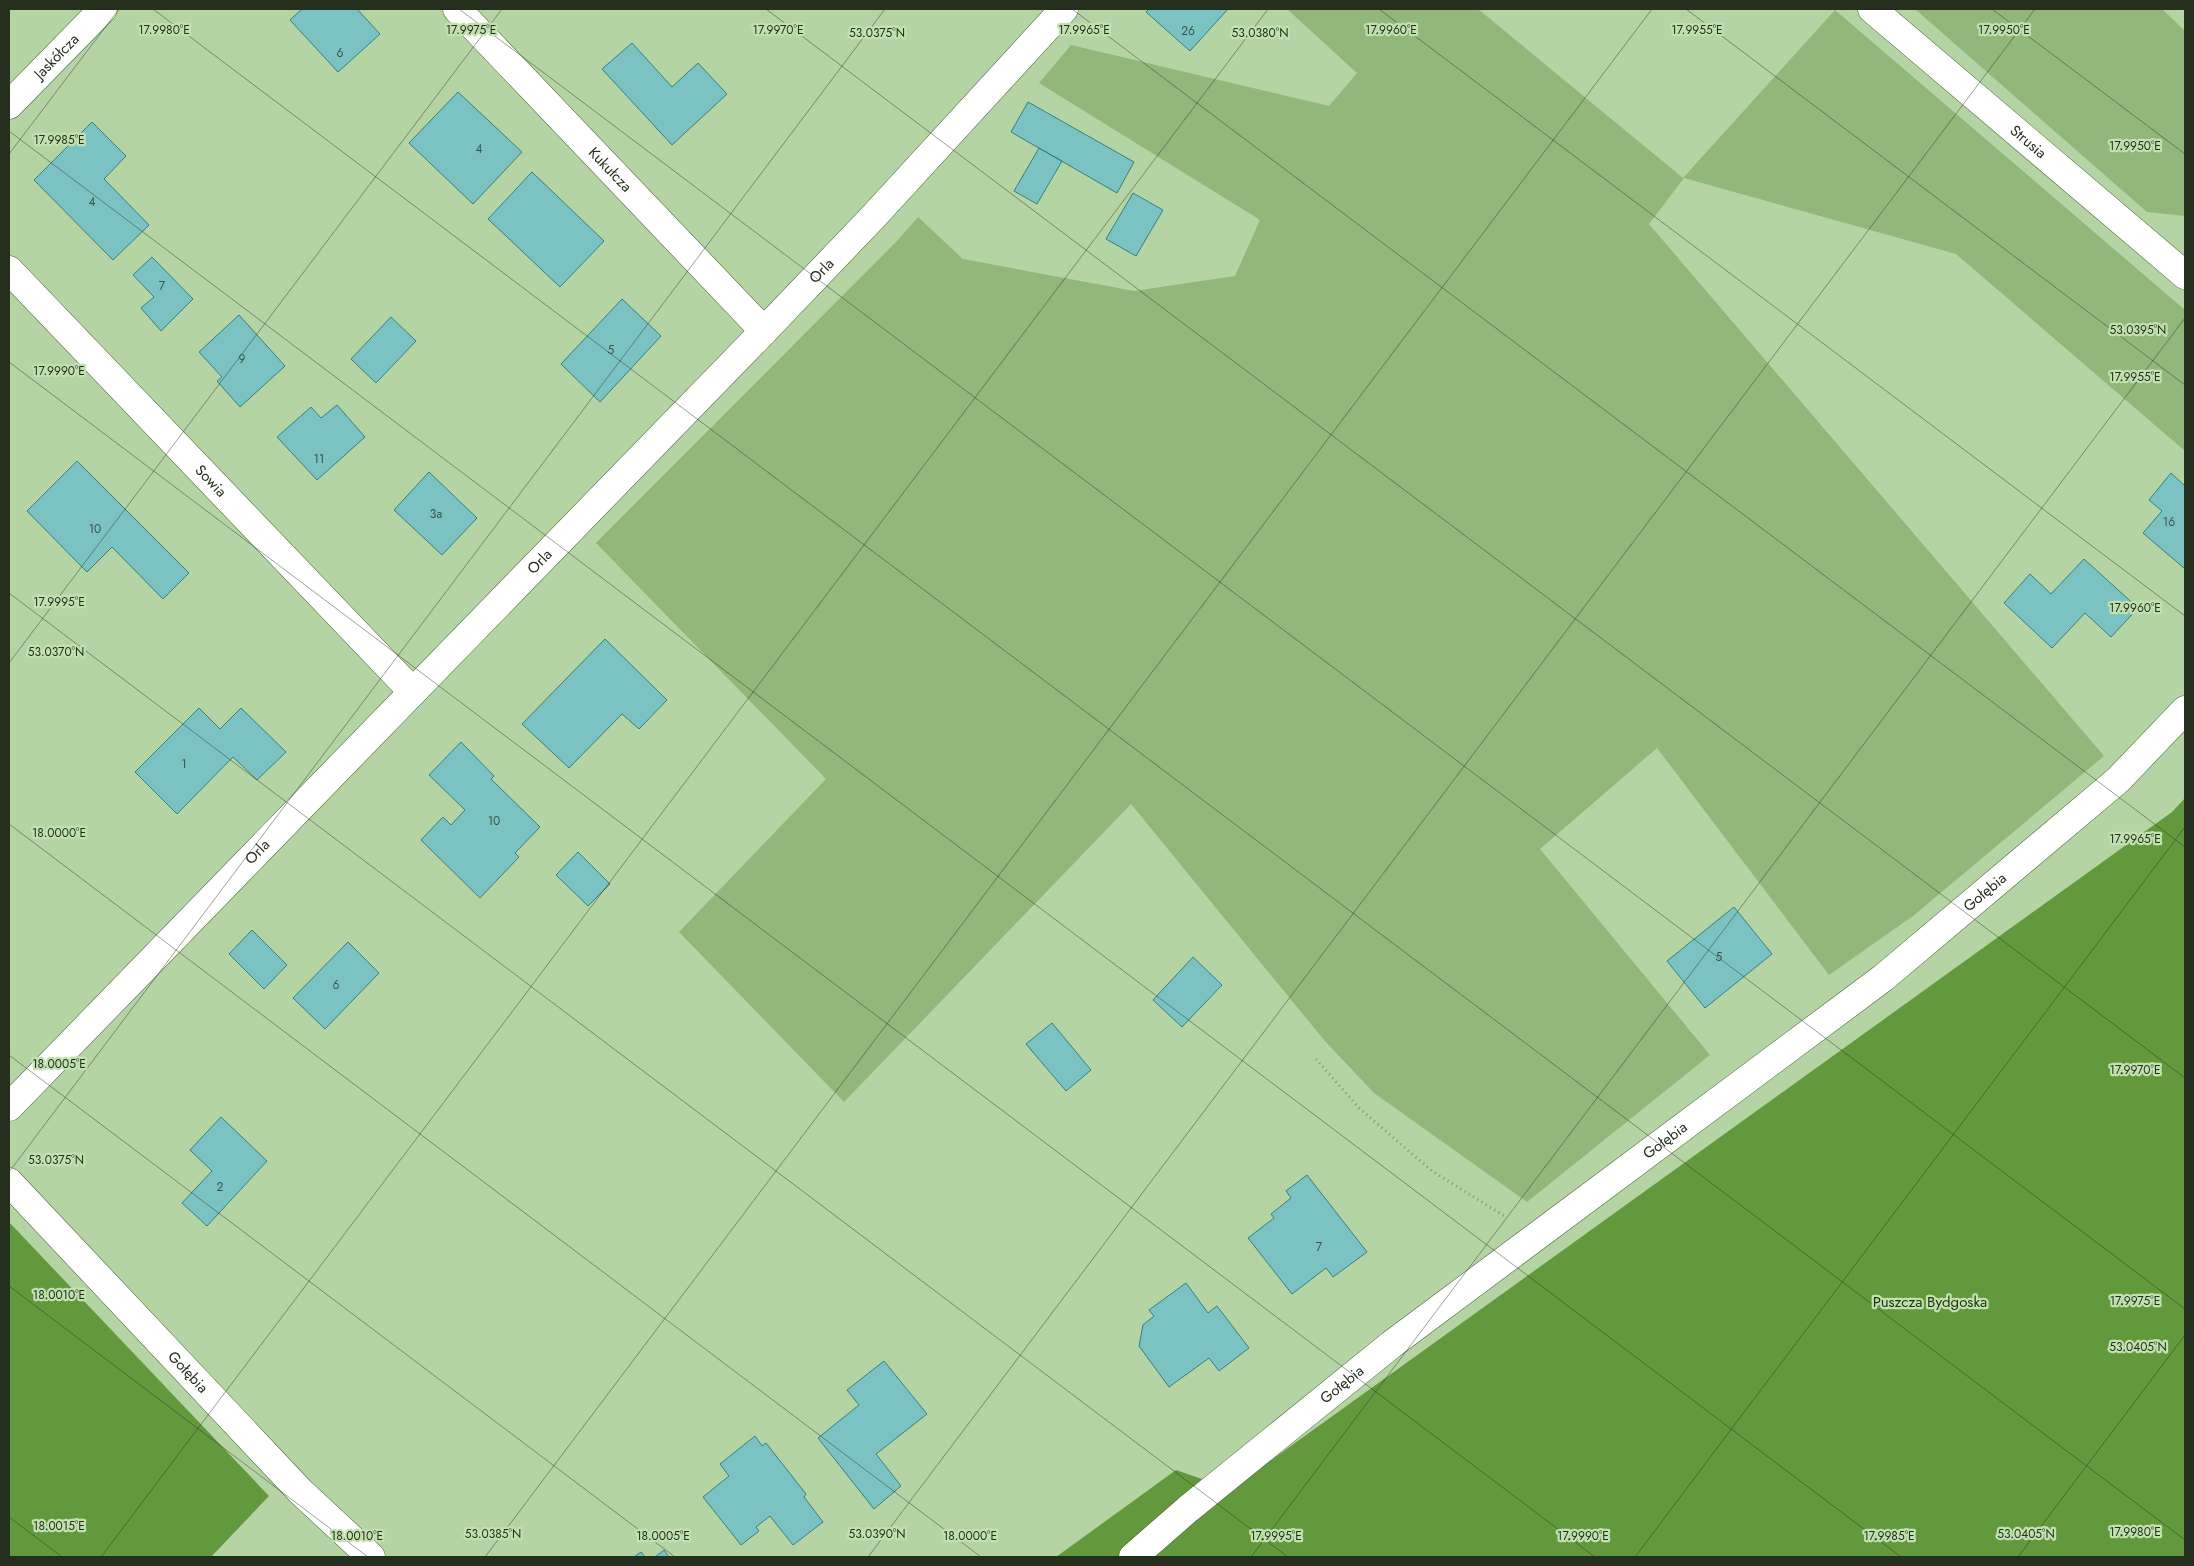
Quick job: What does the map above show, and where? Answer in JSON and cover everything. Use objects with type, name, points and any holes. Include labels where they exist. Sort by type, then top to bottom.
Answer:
[{"type":"street","name":"Jaskółcza","points":[[9,105],[103,9]]},
{"type":"street","name":"Kukułcza","points":[[457,9],[764,331]]},
{"type":"street","name":"Orla","points":[[9,1107],[764,331],[874,216],[1064,9]]},
{"type":"street","name":"Strusia","points":[[1872,9],[2183,267]]},
{"type":"street","name":"Sowia","points":[[9,270],[413,692]]},
{"type":"street","name":"Gołębia","points":[[1133,1557],[1188,1509],[1392,1344],[1883,978],[2118,780],[2185,710]]},
{"type":"street","name":"Gołębia","points":[[9,1182],[300,1491],[371,1557]]},
{"type":"path","points":[[1316,1058],[1358,1108],[1432,1171],[1505,1216],[1534,1239]]},
{"type":"green space","points":[[1287,9],[1478,9],[1683,178],[1835,10],[2185,310],[2185,451],[1956,254],[1684,178],[1649,224],[2104,756],[1913,916],[1829,975],[1657,748],[1540,849],[1710,1055],[1527,1202],[1374,1093],[1324,1040],[1131,804],[844,1102],[679,932],[826,779],[596,543],[897,241],[918,217],[963,259],[1134,291],[1235,276],[1260,220],[1039,83],[1071,45],[1329,106],[1357,73]]},
{"type":"green space","points":[[1915,9],[2162,9],[2185,31],[2185,216],[2147,212]]},
{"type":"green space","name":"Puszcza Bydgoska","points":[[2185,798],[2185,1557],[1056,1557],[1176,1470],[1231,1489],[2172,812]]},
{"type":"green space","points":[[9,1222],[269,1496],[211,1557],[9,1557]]},
{"type":"building","points":[[302,9],[357,9],[380,34],[338,72],[290,20]]},
{"type":"building","points":[[1149,9],[1228,9],[1190,51],[1146,12]]},
{"type":"building","points":[[632,43],[672,87],[698,63],[727,94],[672,145],[602,69]]},
{"type":"building","points":[[458,92],[522,152],[473,204],[409,143]]},
{"type":"building","points":[[1028,102],[1134,162],[1117,193],[1011,132]]},
{"type":"building","points":[[92,122],[126,156],[104,179],[149,225],[113,260],[34,180]]},
{"type":"building","points":[[1039,148],[1062,161],[1037,204],[1014,191]]},
{"type":"building","points":[[532,172],[604,241],[560,287],[488,219]]},
{"type":"building","points":[[1133,193],[1163,210],[1136,256],[1106,239]]},
{"type":"building","points":[[152,257],[193,299],[161,331],[141,308],[154,297],[133,275]]},
{"type":"building","points":[[622,299],[661,336],[600,402],[561,364]]},
{"type":"building","points":[[239,315],[285,366],[240,407],[217,381],[222,377],[199,352]]},
{"type":"building","points":[[391,317],[416,341],[376,383],[351,359]]},
{"type":"building","points":[[337,405],[365,437],[317,480],[277,437],[311,407],[321,418]]},
{"type":"building","points":[[77,461],[189,573],[163,599],[112,547],[87,572],[27,511]]},
{"type":"building","points":[[429,472],[477,518],[442,555],[394,510]]},
{"type":"building","points":[[2171,473],[2185,486],[2185,569],[2143,533],[2162,511],[2149,500]]},
{"type":"building","points":[[2084,559],[2138,608],[2111,637],[2085,613],[2052,648],[2004,603],[2030,574],[2051,594]]},
{"type":"building","points":[[605,639],[667,700],[639,729],[622,714],[569,768],[522,724]]},
{"type":"building","points":[[199,708],[220,729],[241,708],[286,752],[257,780],[233,757],[177,814],[135,772]]},
{"type":"building","points":[[461,742],[494,776],[491,779],[540,827],[515,853],[519,857],[480,898],[421,840],[443,817],[451,825],[465,810],[429,775]]},
{"type":"building","points":[[578,852],[610,884],[588,906],[556,875]]},
{"type":"building","points":[[1734,907],[1772,954],[1705,1008],[1667,961]]},
{"type":"building","points":[[252,930],[287,965],[264,989],[229,954]]},
{"type":"building","points":[[348,942],[379,973],[325,1029],[293,998]]},
{"type":"building","points":[[1193,957],[1222,985],[1182,1027],[1153,1000]]},
{"type":"building","points":[[1052,1023],[1091,1070],[1066,1091],[1026,1044]]},
{"type":"building","points":[[221,1117],[267,1161],[207,1226],[182,1203],[212,1171],[190,1150]]},
{"type":"building","points":[[1307,1175],[1367,1252],[1333,1277],[1326,1268],[1292,1294],[1248,1238],[1274,1218],[1271,1214],[1291,1198],[1286,1191]]},
{"type":"building","points":[[1186,1283],[1208,1313],[1217,1306],[1249,1348],[1219,1371],[1209,1358],[1169,1387],[1139,1346],[1143,1325],[1154,1316],[1149,1310]]},
{"type":"building","points":[[884,1361],[927,1414],[876,1454],[901,1486],[874,1509],[818,1438],[859,1405],[847,1390]]},
{"type":"building","points":[[755,1436],[762,1446],[766,1443],[806,1494],[804,1497],[823,1522],[793,1545],[770,1516],[756,1527],[759,1531],[741,1545],[703,1497],[729,1476],[720,1464]]},
{"type":"building","points":[[664,1550],[669,1557],[655,1557]]},
{"type":"building","points":[[641,1552],[645,1557],[634,1557]]}]
